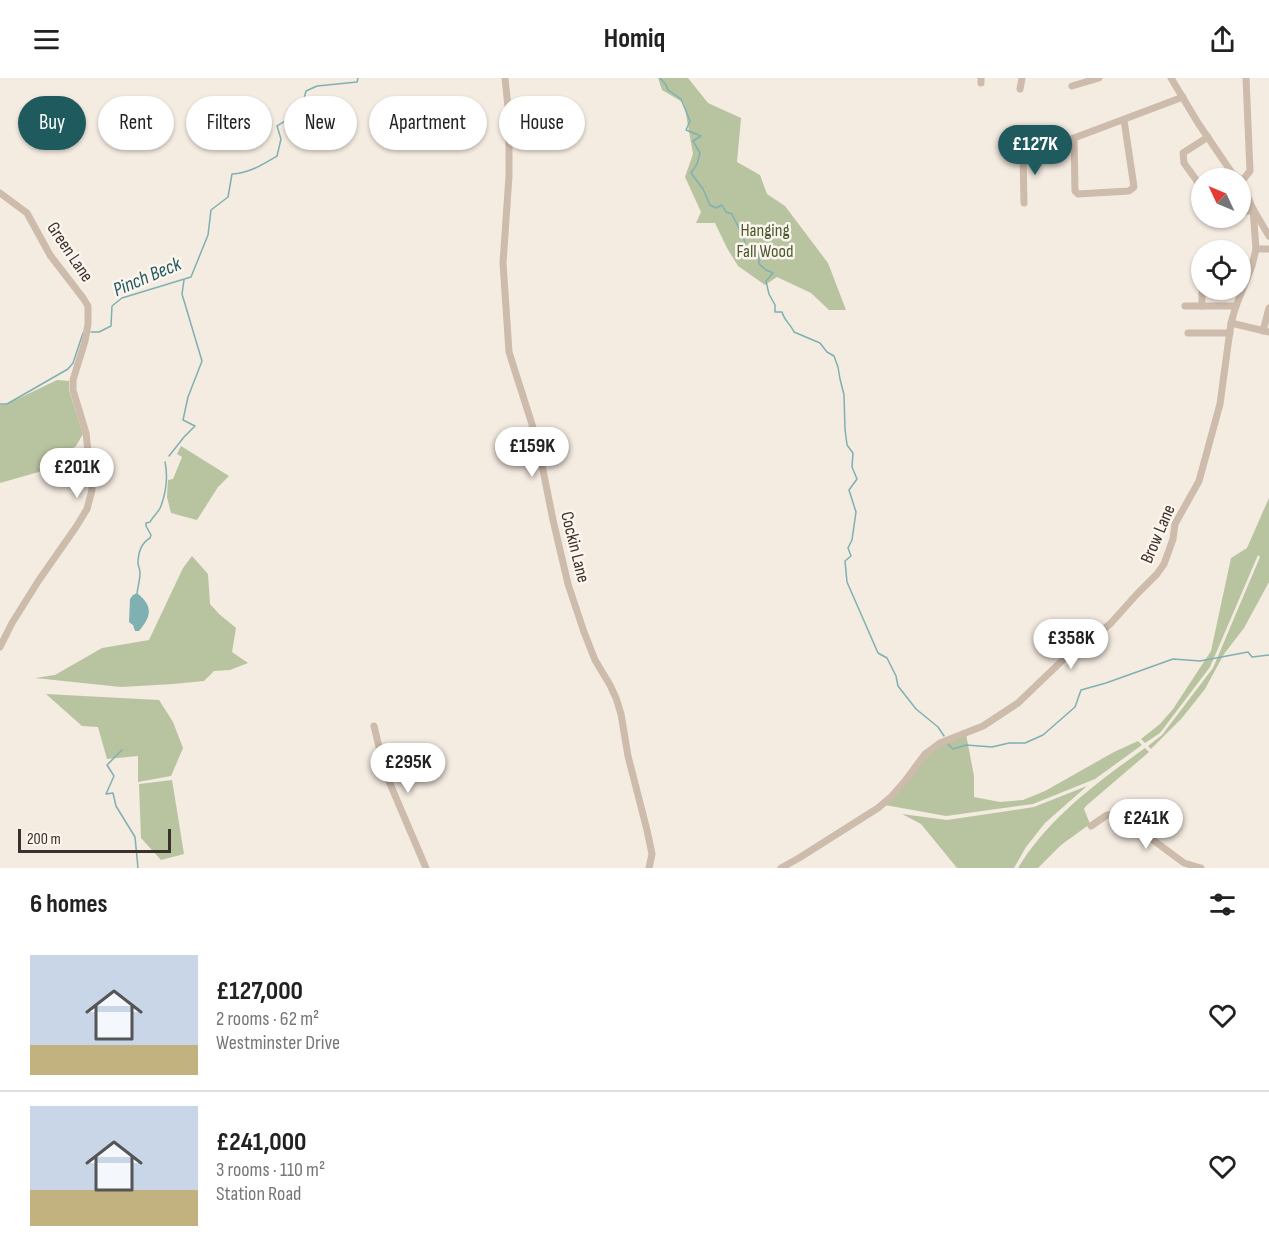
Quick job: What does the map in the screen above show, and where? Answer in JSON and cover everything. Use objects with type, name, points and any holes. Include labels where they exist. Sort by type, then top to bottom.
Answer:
[{"type":"street","points":[[1020,90],[1022,78]]},
{"type":"street","points":[[1072,86],[1099,78]]},
{"type":"street","points":[[1171,78],[1229,168]]},
{"type":"street","points":[[1246,78],[1250,168]]},
{"type":"street","name":"Cockin Lane","points":[[507,79],[509,176],[503,263],[509,352],[537,440],[568,584],[595,660],[610,685],[621,714],[628,756],[650,842],[652,854],[649,868]]},
{"type":"street","points":[[1024,202],[1023,156],[1183,97]]},
{"type":"street","points":[[1074,138],[1075,190],[1078,194],[1129,192],[1134,187],[1124,120]]},
{"type":"street","points":[[1191,173],[1184,163],[1183,153],[1208,137]]},
{"type":"street","name":"Green Lane","points":[[0,193],[27,213],[50,255],[88,306],[85,341],[72,390],[86,433],[92,490],[87,509],[34,588],[0,647]]},
{"type":"street","points":[[1251,205],[1269,236]]},
{"type":"street","points":[[1253,209],[1256,249],[1269,249]]},
{"type":"street","name":"Brow Lane","points":[[781,868],[878,808],[905,781],[925,754],[939,743],[983,726],[1018,703],[1067,656],[1089,642],[1111,623],[1157,574],[1164,564],[1173,539],[1175,524],[1199,481],[1221,404],[1230,333],[1236,306],[1252,266],[1256,249]]},
{"type":"street","points":[[1202,300],[1202,306]]},
{"type":"street","points":[[1185,306],[1236,306]]},
{"type":"street","points":[[1232,323],[1266,331],[1269,308]]},
{"type":"street","points":[[1188,333],[1230,333]]},
{"type":"street","points":[[374,726],[385,772],[426,868]]},
{"type":"street","points":[[1091,826],[1107,815],[1120,813],[1131,817],[1153,840],[1184,863],[1201,868]]},
{"type":"green space","name":"Hanging Fall Wood","points":[[658,78],[688,78],[708,103],[741,118],[737,162],[760,175],[767,194],[785,206],[828,263],[846,310],[829,310],[811,293],[777,277],[765,285],[738,266],[715,223],[696,223],[701,212],[685,177],[693,154],[684,103],[662,90]]},
{"type":"green space","points":[[57,380],[69,381],[69,390],[83,434],[76,446],[42,471],[0,483],[0,405],[7,404]]},
{"type":"green space","points":[[181,446],[229,476],[218,487],[197,520],[171,513],[167,497],[168,480],[173,479],[182,457],[177,454]]},
{"type":"green space","points":[[1269,498],[1269,582],[1244,628],[1224,654],[1205,689],[1182,718],[1151,749],[1148,746],[1162,735],[1213,668],[1260,557],[1258,555],[1210,667],[1160,733],[1145,743],[1141,739],[1160,724],[1173,709],[1211,651],[1231,558],[1247,548]]},
{"type":"green space","points":[[192,556],[208,574],[210,604],[236,628],[232,652],[248,663],[230,670],[214,671],[204,681],[173,684],[121,687],[35,678],[55,675],[102,648],[149,640],[183,568]]},
{"type":"green space","points":[[46,694],[159,700],[173,722],[183,748],[171,776],[138,782],[138,756],[107,759],[98,727],[82,726]]},
{"type":"green space","points":[[966,734],[974,776],[974,797],[1000,802],[1023,800],[1045,791],[1114,752],[1138,741],[1142,745],[1095,779],[1033,804],[946,816],[885,805],[923,760],[941,745]]},
{"type":"green space","points":[[1145,748],[1149,752],[1086,806],[1084,809],[1090,824],[1061,845],[1038,868],[1018,868],[1030,850],[1059,817],[1092,787]]},
{"type":"green space","points":[[172,780],[184,854],[161,860],[141,838],[139,784]]},
{"type":"green space","points":[[1087,786],[1045,823],[1026,847],[1014,868],[957,868],[921,824],[902,814],[947,820],[1034,807]]},
{"type":"water","points":[[137,593],[146,602],[149,611],[143,626],[139,631],[135,631],[129,622],[130,599]]},
{"type":"waterway","name":"Pinch Beck","points":[[91,332],[99,332],[111,326],[112,306],[122,298],[191,277],[208,235],[211,210],[228,197],[232,174],[250,170],[277,156],[281,139],[277,126],[297,113],[306,91],[317,86],[357,82],[358,78]]},
{"type":"waterway","points":[[660,78],[668,90],[681,99],[690,121],[686,130],[701,136],[693,141],[700,153],[691,173],[703,189],[710,205],[716,208],[722,205],[726,212],[732,214],[746,247],[759,253],[759,264],[773,273],[766,281],[775,305],[775,312],[782,312],[794,332],[820,343],[827,352],[834,356],[844,395],[847,445],[853,453],[852,467],[857,479],[849,490],[856,512],[852,540],[848,548],[851,556],[845,561],[847,582],[878,653],[887,658],[898,686],[916,709],[938,727],[944,736]]},
{"type":"waterway","points":[[169,456],[195,426],[183,420],[188,397],[202,361],[182,294],[184,280]]},
{"type":"waterway","name":"Pinch Beck","points":[[0,404],[7,404],[68,369],[73,363],[83,333]]},
{"type":"waterway","points":[[137,593],[140,575],[139,553],[151,535],[146,523],[150,522],[161,506],[166,478],[165,462]]},
{"type":"waterway","points":[[948,744],[953,749],[966,745],[992,747],[1009,743],[1025,743],[1043,735],[1075,707],[1081,690],[1173,659],[1200,661],[1248,652],[1252,657],[1269,655]]},
{"type":"waterway","points":[[122,750],[107,765],[114,776],[106,794],[113,793],[116,806],[135,837],[138,868]]}]
